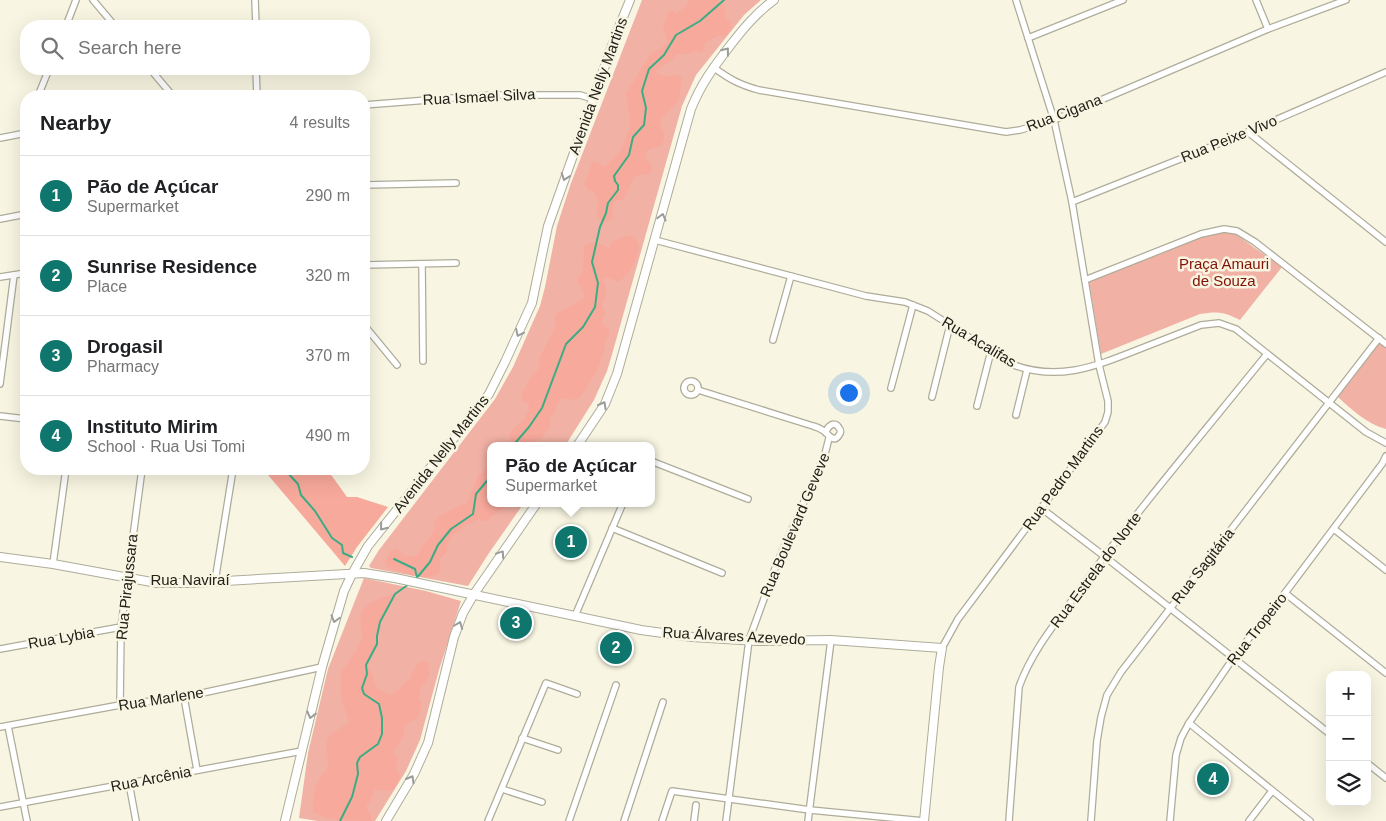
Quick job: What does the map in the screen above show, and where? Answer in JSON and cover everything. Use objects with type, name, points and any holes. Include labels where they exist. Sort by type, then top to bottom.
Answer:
[{"type":"main road","name":"Avenida Nelly Martins","points":[[285,821],[322,667],[344,591],[368,546],[489,394],[505,362],[532,303],[548,226],[630,0]]},
{"type":"main road","points":[[580,442],[605,404],[617,374],[691,109],[697,94],[704,80],[750,21],[774,0]]},
{"type":"main road","points":[[386,821],[414,774],[428,743],[454,637],[463,613],[533,507]]},
{"type":"main road","name":"Rua Naviraí","points":[[0,557],[53,564],[127,578],[190,584],[352,574]]},
{"type":"main road","name":"Rua Álvares Azevedo","points":[[352,574],[364,573],[395,578],[649,632],[692,638],[831,640],[942,648]]},
{"type":"main road","name":"Rua Pedro Martins","points":[[924,821],[942,648]]},
{"type":"street","points":[[68,20],[76,0]]},
{"type":"street","points":[[93,0],[110,20]]},
{"type":"street","points":[[255,0],[256,20]]},
{"type":"street","name":"Rua Pedro Martins","points":[[942,648],[958,619],[1088,447],[1105,422],[1108,412],[1108,401],[1099,365],[1072,202],[1054,120],[1016,0]]},
{"type":"street","points":[[1028,38],[1123,0]]},
{"type":"street","points":[[1256,0],[1268,29]]},
{"type":"street","name":"Rua Cigana","points":[[713,68],[731,80],[759,90],[1006,132],[1054,120],[1268,29],[1346,0]]},
{"type":"street","name":"Rua Peixe Vivo","points":[[1072,202],[1248,132],[1386,72]]},
{"type":"street","points":[[40,90],[47,75]]},
{"type":"street","points":[[155,75],[168,90]]},
{"type":"street","points":[[256,75],[257,90]]},
{"type":"street","name":"Rua Ismael Silva","points":[[370,104],[492,95],[580,95],[593,99]]},
{"type":"street","points":[[1248,132],[1386,242]]},
{"type":"street","points":[[0,138],[20,134]]},
{"type":"street","points":[[370,185],[456,183]]},
{"type":"street","points":[[0,219],[20,215]]},
{"type":"street","points":[[1085,280],[1201,234],[1224,229],[1237,231],[1256,242],[1386,344]]},
{"type":"street","name":"Rua Acalifas","points":[[655,240],[866,296],[905,302],[928,311],[1012,364],[1026,370],[1042,372],[1079,370],[1099,365],[1201,325],[1219,323],[1236,329],[1329,404],[1366,432],[1386,443]]},
{"type":"street","points":[[370,265],[456,263]]},
{"type":"street","points":[[422,264],[423,361]]},
{"type":"street","points":[[0,277],[20,274]]},
{"type":"street","points":[[0,384],[14,275]]},
{"type":"street","points":[[773,340],[791,276]]},
{"type":"street","points":[[891,388],[913,305]]},
{"type":"street","points":[[932,398],[950,325]]},
{"type":"street","points":[[370,333],[397,365]]},
{"type":"street","name":"Rua Sagitária","points":[[1091,821],[1097,741],[1107,695],[1121,672],[1379,338]]},
{"type":"street","points":[[977,406],[991,351]]},
{"type":"street","name":"Rua Estrela do Norte","points":[[1009,821],[1019,688],[1024,671],[1034,653],[1104,556],[1267,354]]},
{"type":"street","points":[[1016,415],[1026,370]]},
{"type":"street","name":"Rua Boulevard Geveve","points":[[698,390],[813,426],[821,429],[828,435],[826,454],[776,562],[749,640],[726,821]]},
{"type":"street","points":[[0,416],[20,418]]},
{"type":"street","name":"Rua Tropeiro","points":[[1170,821],[1176,755],[1181,738],[1189,723],[1234,658],[1334,529],[1386,456]]},
{"type":"street","points":[[655,463],[748,499]]},
{"type":"street","points":[[53,564],[65,475]]},
{"type":"street","name":"Rua Pirajussara","points":[[120,705],[121,627],[141,475]]},
{"type":"street","points":[[215,582],[232,475]]},
{"type":"street","points":[[576,616],[621,507]]},
{"type":"street","points":[[1041,508],[1326,731]]},
{"type":"street","points":[[612,528],[722,573]]},
{"type":"street","points":[[1334,529],[1386,570]]},
{"type":"street","points":[[1285,593],[1386,673]]},
{"type":"street","name":"Rua Lybia","points":[[0,649],[121,627]]},
{"type":"street","points":[[808,821],[831,640]]},
{"type":"street","name":"Rua Marlene","points":[[0,727],[120,705],[184,697],[322,667]]},
{"type":"street","points":[[488,821],[546,683],[577,694]]},
{"type":"street","points":[[569,821],[616,685]]},
{"type":"street","points":[[184,697],[197,770]]},
{"type":"street","points":[[624,821],[663,702]]},
{"type":"street","points":[[1189,723],[1310,821]]},
{"type":"street","points":[[8,726],[27,821]]},
{"type":"street","points":[[522,738],[558,750]]},
{"type":"street","name":"Rua Arcênia","points":[[0,807],[302,751]]},
{"type":"street","points":[[1371,766],[1386,778]]},
{"type":"street","points":[[129,783],[136,821]]},
{"type":"street","points":[[502,789],[542,802]]},
{"type":"street","points":[[662,821],[672,791],[810,810],[924,821]]},
{"type":"street","points":[[1249,821],[1272,791]]},
{"type":"street","points":[[694,821],[696,805]]},
{"type":"green space","points":[[642,0],[761,0],[744,15],[696,75],[682,106],[607,371],[594,400],[568,442],[487,442],[487,507],[521,507],[468,586],[371,568],[369,566],[379,550],[495,399],[513,367],[540,306],[557,226],[571,183]]},
{"type":"green space","name":"Praça Amauri de Souza","points":[[1224,232],[1235,234],[1282,267],[1240,320],[1221,313],[1200,314],[1101,354],[1089,281],[1201,237]]},
{"type":"green space","points":[[1379,342],[1386,348],[1386,429],[1379,427],[1354,412],[1338,397]]},
{"type":"green space","points":[[364,578],[426,591],[461,601],[439,670],[420,740],[406,771],[375,821],[318,821],[299,818],[308,753],[328,669]]},
{"type":"shaded area","points":[[690,0],[717,0],[725,6],[725,18],[730,23],[731,28],[726,35],[717,36],[705,43],[704,49],[701,52],[694,51],[688,54],[677,54],[656,71],[658,75],[678,75],[682,79],[679,98],[674,106],[661,118],[660,124],[664,139],[661,146],[647,150],[644,158],[653,168],[649,174],[634,177],[623,200],[615,201],[612,209],[613,217],[605,223],[597,217],[598,202],[595,192],[588,190],[584,184],[594,161],[604,167],[620,152],[630,127],[626,94],[651,53],[662,48],[667,42],[663,29],[668,13],[672,10],[676,14]]},
{"type":"shaded area","points":[[630,235],[636,239],[639,246],[630,271],[623,278],[618,282],[606,277],[603,280],[606,294],[602,306],[605,313],[602,321],[603,325],[609,330],[609,336],[605,341],[604,352],[596,372],[580,397],[572,400],[561,398],[556,405],[555,413],[549,417],[550,426],[541,439],[534,442],[511,442],[509,435],[524,418],[528,410],[529,403],[523,402],[522,394],[532,375],[538,370],[540,357],[556,326],[556,314],[584,298],[584,292],[577,280],[583,269],[584,247],[593,242],[609,248],[613,241]]},
{"type":"shaded area","points":[[487,467],[487,507],[505,507],[486,522],[478,519],[453,535],[448,542],[447,551],[440,559],[439,573],[434,576],[414,576],[388,568],[385,563],[391,550],[397,549],[408,557],[416,556],[434,532],[435,521],[450,510],[467,504],[478,476]]},
{"type":"shaded area","points":[[268,475],[331,475],[347,497],[357,497],[388,507],[345,566]]},
{"type":"shaded area","points":[[395,594],[380,622],[377,644],[366,665],[373,676],[374,683],[377,689],[390,695],[411,678],[415,668],[422,661],[428,662],[429,670],[427,679],[420,688],[419,697],[422,706],[418,717],[403,727],[405,733],[393,754],[398,758],[396,769],[400,777],[394,789],[385,791],[374,789],[371,800],[366,807],[372,821],[341,820],[325,817],[313,812],[315,789],[329,764],[327,741],[332,734],[349,723],[342,698],[341,673],[355,653],[363,637],[361,619],[366,607],[378,599]]},
{"type":"waterway","points":[[516,442],[542,408],[566,344],[583,327],[595,307],[598,283],[592,262],[608,203],[618,190],[614,176],[629,155],[633,137],[644,125],[646,108],[642,91],[649,69],[664,55],[676,35],[700,21],[724,0]]},
{"type":"waterway","points":[[290,475],[298,484],[301,495],[315,511],[332,538],[342,545],[343,553],[352,557]]},
{"type":"waterway","points":[[415,580],[430,562],[438,545],[451,529],[473,514],[476,494],[487,481]]},
{"type":"waterway","points":[[394,559],[415,569],[417,577]]},
{"type":"waterway","points":[[340,821],[352,797],[358,774],[357,763],[360,757],[378,744],[382,734],[382,718],[379,704],[364,694],[362,688],[367,674],[366,665],[377,644],[380,622],[395,594],[409,584]]},
{"type":"place","name":"Pão de Açúcar","points":[[571,542]]},
{"type":"place","name":"Drogasil","points":[[516,623]]},
{"type":"place","name":"Sunrise Residence","points":[[616,648]]},
{"type":"place","name":"Instituto Mirim","points":[[1213,779]]}]
